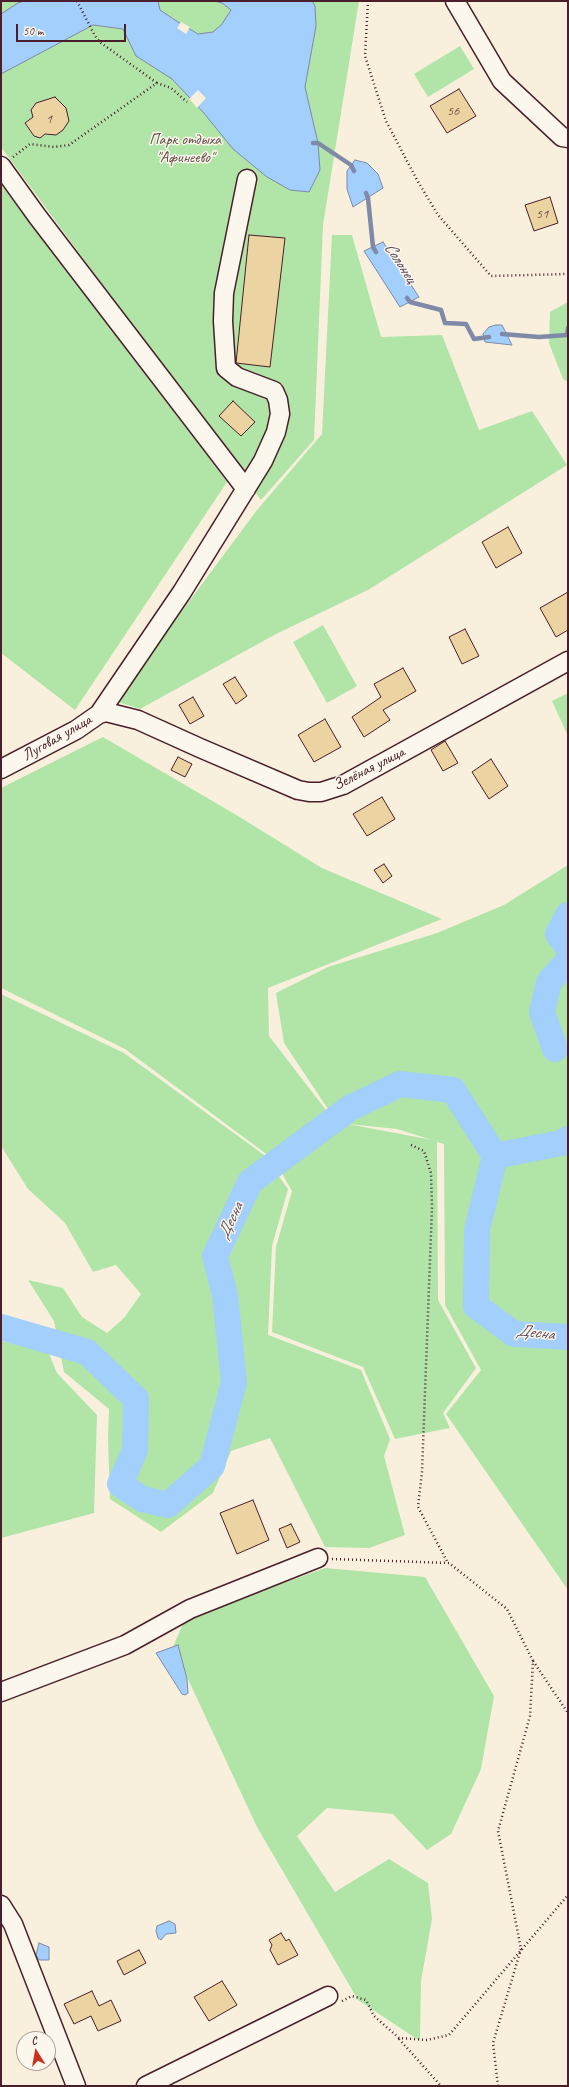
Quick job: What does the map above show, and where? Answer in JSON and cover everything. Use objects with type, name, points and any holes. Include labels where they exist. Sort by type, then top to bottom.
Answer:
[{"type":"street","points":[[455,1],[502,81],[562,137],[568,138]]},
{"type":"street","points":[[1,166],[41,222],[246,489]]},
{"type":"street","points":[[99,714],[182,592],[263,462],[276,432],[280,414],[278,400],[274,391],[237,377],[226,368],[223,321],[224,292],[247,179]]},
{"type":"street","name":"Зелёная улица","points":[[138,720],[298,790],[321,792],[343,785],[568,661]]},
{"type":"street","name":"Луговая улица","points":[[1,769],[76,730],[99,714],[106,712],[138,720]]},
{"type":"street","points":[[1,1692],[125,1645],[190,1609],[318,1558]]},
{"type":"street","points":[[1,1905],[13,1924],[76,2086]]},
{"type":"street","points":[[146,2086],[333,2000]]},
{"type":"path","points":[[77,1],[95,36],[102,43],[157,83],[171,88],[187,102]]},
{"type":"path","points":[[368,1],[365,56],[386,121],[417,180],[438,215],[491,276],[568,274]]},
{"type":"path","points":[[1,166],[30,144],[54,147],[69,145],[157,83]]},
{"type":"path","points":[[410,1145],[424,1151],[430,1173],[432,1207],[422,1472],[418,1507],[448,1564],[507,1609],[532,1661],[568,1713]]},
{"type":"path","points":[[318,1558],[448,1564]]},
{"type":"path","points":[[498,2086],[493,2043],[521,1949],[498,1831],[530,1716],[532,1661]]},
{"type":"path","points":[[399,2038],[427,2040],[449,2036],[568,1895]]},
{"type":"path","points":[[333,2000],[352,1996],[366,2000],[374,2016],[399,2038],[441,2086]]},
{"type":"green space","name":"Парк отдыха \"Афинеево\"","points":[[1,1],[359,1],[323,225],[314,440],[261,500],[1,147]]},
{"type":"green space","points":[[460,46],[474,69],[428,97],[414,74]]},
{"type":"green space","points":[[1,184],[227,482],[75,710],[1,653]]},
{"type":"green space","points":[[332,235],[352,235],[381,337],[442,335],[479,430],[532,411],[567,465],[368,590],[276,634],[140,709],[115,701],[257,510],[322,434]]},
{"type":"green space","points":[[568,302],[568,382],[563,379],[549,343],[550,312]]},
{"type":"green space","points":[[323,625],[357,686],[327,703],[293,642]]},
{"type":"green space","points":[[568,693],[568,736],[552,701]]},
{"type":"green space","points":[[103,737],[238,816],[322,868],[442,919],[268,988],[269,1036],[329,1114],[269,1156],[125,1049],[1,988],[1,788]]},
{"type":"green space","points":[[568,865],[568,1590],[446,1414],[481,1370],[445,1305],[444,1144],[437,1142],[438,1300],[476,1368],[443,1413],[450,1428],[395,1439],[363,1367],[272,1332],[276,1247],[292,1191],[280,1170],[341,1123],[330,1112],[284,1043],[276,993],[328,967],[437,933],[504,905]],"holes":[[[348,1124],[397,1129],[432,1140]]]},
{"type":"green space","points":[[1,994],[124,1053],[264,1155],[288,1189],[272,1246],[268,1335],[361,1370],[390,1439],[384,1456],[405,1535],[369,1548],[325,1547],[270,1438],[231,1451],[213,1493],[161,1532],[110,1499],[108,1438],[109,1409],[64,1372],[54,1321],[28,1280],[63,1288],[82,1317],[107,1333],[124,1318],[141,1294],[116,1265],[93,1272],[65,1223],[28,1189],[1,1146]]},
{"type":"green space","points":[[1,1341],[47,1349],[57,1373],[97,1415],[94,1513],[1,1538]]},
{"type":"green space","points":[[325,1568],[425,1577],[494,1696],[481,1769],[451,1834],[427,1850],[393,1814],[327,1808],[297,1836],[335,1892],[389,1859],[428,1883],[432,1919],[421,1981],[420,2041],[358,2000],[257,1827],[173,1647],[185,1619]]},
{"type":"water","points":[[24,1],[158,1],[160,10],[198,34],[213,32],[222,24],[231,10],[222,3],[214,1],[312,1],[315,6],[316,26],[305,87],[318,143],[320,170],[309,192],[290,190],[267,177],[233,149],[203,112],[172,79],[136,56],[123,29],[93,25],[1,74],[1,14],[18,3]]},
{"type":"water","points":[[355,160],[367,163],[378,174],[383,188],[353,207],[347,189],[347,171]]},
{"type":"water","points":[[383,242],[419,297],[400,307],[364,251]]},
{"type":"water","points":[[502,325],[512,345],[485,342],[483,334],[489,327]]},
{"type":"water","points":[[178,1645],[187,1679],[188,1693],[185,1695],[182,1694],[156,1653]]},
{"type":"water","points":[[169,1921],[175,1924],[176,1933],[166,1934],[161,1940],[158,1938],[156,1931],[157,1926]]},
{"type":"water","points":[[39,1943],[49,1947],[49,1960],[39,1960],[36,1955]]},
{"type":"pier","points":[[181,22],[190,27],[186,34],[177,28]]},
{"type":"pier","points":[[198,90],[206,98],[197,108],[189,99]]},
{"type":"building","points":[[459,89],[476,116],[447,133],[430,106]]},
{"type":"building","points":[[55,97],[66,108],[69,121],[63,130],[56,135],[45,134],[40,138],[34,136],[25,123],[33,117],[31,110],[36,103]]},
{"type":"building","points":[[550,197],[558,223],[534,231],[525,205]]},
{"type":"building","points":[[249,235],[285,238],[270,367],[236,363]]},
{"type":"building","points":[[233,401],[255,422],[241,436],[219,416]]},
{"type":"building","points":[[508,527],[522,553],[496,568],[482,542]]},
{"type":"building","points":[[568,592],[568,630],[556,637],[540,608]]},
{"type":"building","points":[[465,629],[479,656],[462,664],[449,637]]},
{"type":"building","points":[[403,668],[416,691],[383,710],[390,720],[364,737],[352,717],[381,697],[374,684]]},
{"type":"building","points":[[235,677],[247,696],[236,704],[223,684]]},
{"type":"building","points":[[193,697],[204,716],[190,724],[179,705]]},
{"type":"building","points":[[325,719],[341,747],[314,762],[298,735]]},
{"type":"building","points":[[445,741],[458,763],[443,771],[431,750]]},
{"type":"building","points":[[178,757],[192,764],[185,777],[171,770]]},
{"type":"building","points":[[491,759],[508,786],[489,799],[472,772]]},
{"type":"building","points":[[382,797],[395,819],[367,836],[353,814]]},
{"type":"building","points":[[384,864],[392,876],[383,883],[374,870]]},
{"type":"building","points":[[253,1500],[269,1540],[237,1554],[220,1513]]},
{"type":"building","points":[[291,1524],[300,1542],[287,1548],[279,1529]]},
{"type":"building","points":[[281,1933],[286,1941],[289,1939],[298,1955],[278,1965],[270,1950],[272,1945],[269,1940]]},
{"type":"building","points":[[139,1950],[146,1963],[124,1975],[117,1961]]},
{"type":"building","points":[[222,1981],[237,2005],[209,2021],[194,1997]]},
{"type":"building","points":[[92,1991],[99,2006],[111,2000],[121,2021],[98,2031],[91,2016],[74,2024],[64,2004]]},
{"type":"waterway","name":"Солонец","points":[[313,143],[318,143],[351,165],[354,171]]},
{"type":"waterway","name":"Солонец","points":[[366,193],[368,198],[373,247],[376,252]]},
{"type":"waterway","name":"Солонец","points":[[407,298],[410,302],[441,310],[445,323],[466,324],[474,339],[489,337]]},
{"type":"waterway","name":"Солонец","points":[[502,334],[539,337],[567,335],[568,328]]},
{"type":"waterway","name":"Десна","points":[[568,915],[558,934],[568,947]]},
{"type":"waterway","name":"Десна","points":[[555,1049],[542,1012],[549,982],[568,961]]},
{"type":"waterway","name":"Десна","points":[[1,1327],[87,1352],[136,1399],[135,1450],[120,1484],[142,1499],[168,1505],[212,1466],[234,1382],[225,1295],[215,1256],[250,1182],[350,1108],[400,1084],[453,1090],[495,1156],[477,1230],[476,1306],[514,1334],[568,1337]]},
{"type":"waterway","points":[[495,1156],[561,1143],[568,1139]]}]
